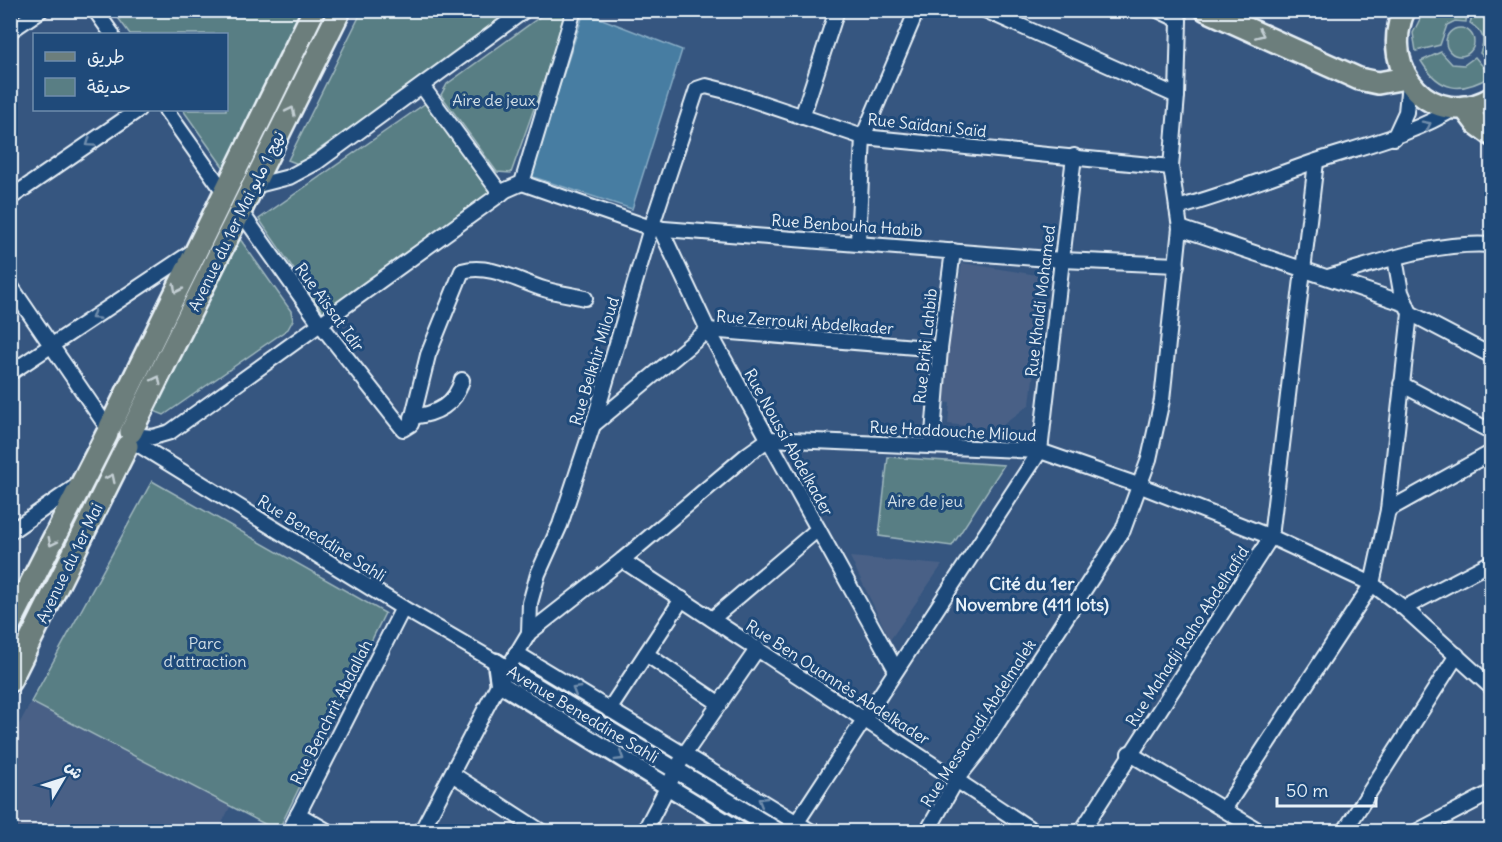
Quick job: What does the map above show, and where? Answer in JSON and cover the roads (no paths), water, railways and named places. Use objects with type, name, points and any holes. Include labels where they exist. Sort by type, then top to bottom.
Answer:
[{"type":"main road","name":"Avenue du 1er Mai نهج 1 مايو","points":[[121,435],[196,249],[314,10]]},
{"type":"main road","name":"Avenue du 1er Mai نهج 1 مايو","points":[[121,435],[241,212],[340,10]]},
{"type":"main road","points":[[1206,10],[1359,79],[1378,83],[1408,81]]},
{"type":"main road","points":[[1404,10],[1395,44],[1398,62],[1408,81],[1431,100],[1460,107],[1491,98]]},
{"type":"main road","points":[[1460,107],[1491,135]]},
{"type":"main road","points":[[224,192],[241,212]]},
{"type":"main road","name":"Avenue du 1er Mai","points":[[10,624],[84,480],[121,435]]},
{"type":"main road","name":"Avenue du 1er Mai","points":[[10,681],[121,435]]},
{"type":"street","points":[[10,32],[40,10]]},
{"type":"street","points":[[95,10],[111,33]]},
{"type":"street","points":[[254,186],[289,177],[316,162],[525,10]]},
{"type":"street","points":[[10,285],[121,435],[153,436],[170,432],[501,194],[522,183],[574,10]]},
{"type":"street","points":[[802,117],[837,10]]},
{"type":"street","points":[[858,242],[863,136],[917,10]]},
{"type":"street","points":[[985,10],[1177,96]]},
{"type":"street","name":"Rue Messaoudi Abdelmalek","points":[[927,831],[957,779],[980,750],[1123,530],[1149,459],[1162,400],[1180,228],[1171,167],[1177,96],[1179,20],[1158,10]]},
{"type":"street","points":[[1394,138],[1406,112],[1408,81]]},
{"type":"street","points":[[422,86],[501,194]]},
{"type":"street","name":"Rue Saïdani Saïd","points":[[692,99],[698,89],[706,86],[863,136],[1171,167]]},
{"type":"street","name":"Rue Belkhir Miloud","points":[[529,633],[530,603],[538,574],[560,525],[593,425],[656,228],[692,99]]},
{"type":"street","points":[[1177,208],[1214,198],[1316,162],[1394,138],[1416,130],[1460,107]]},
{"type":"street","points":[[10,198],[137,111]]},
{"type":"street","points":[[167,111],[224,192]]},
{"type":"street","name":"Rue Khaldi Mohamed","points":[[1040,451],[1074,156]]},
{"type":"street","points":[[1271,537],[1305,270],[1316,162]]},
{"type":"street","name":"Rue Benbouha Habib","points":[[522,183],[656,228],[858,242],[1062,260],[1177,265]]},
{"type":"street","name":"Rue Aïssat Idir","points":[[241,212],[321,325],[395,421],[403,429],[407,428],[412,417]]},
{"type":"street","name":"Rue Noussi Abdelkader","points":[[656,228],[708,330],[895,668]]},
{"type":"street","points":[[1180,228],[1328,277],[1408,309],[1491,356]]},
{"type":"street","points":[[1328,277],[1395,258],[1450,246],[1471,243],[1491,245]]},
{"type":"street","points":[[10,373],[196,249]]},
{"type":"street","name":"Rue Briki Lahbib","points":[[932,446],[940,349],[953,251]]},
{"type":"street","points":[[1225,808],[1372,584],[1388,510],[1408,309],[1401,292],[1395,258]]},
{"type":"street","points":[[462,380],[459,392],[442,408],[430,415],[412,417],[428,355],[462,272],[474,268],[495,272],[545,290],[585,298]]},
{"type":"street","name":"Rue Zerrouki Abdelkader","points":[[593,425],[708,330],[940,349]]},
{"type":"street","points":[[1401,384],[1491,432]]},
{"type":"street","name":"Rue Beneddine Sahli","points":[[121,435],[403,608],[507,661]]},
{"type":"street","points":[[507,661],[529,633],[769,439]]},
{"type":"street","name":"Rue Haddouche Miloud","points":[[769,439],[1040,451],[1141,486],[1271,537],[1372,584],[1404,608],[1489,682]]},
{"type":"street","points":[[797,822],[895,668],[1040,451]]},
{"type":"street","points":[[1388,510],[1491,452]]},
{"type":"street","points":[[10,532],[84,480]]},
{"type":"street","points":[[712,619],[818,529]]},
{"type":"street","name":"Rue Mahadji Raho Abdelhafid","points":[[1081,831],[1129,753],[1271,537]]},
{"type":"street","name":"Rue Ben Ouannès Abdelkader","points":[[622,560],[1035,831]]},
{"type":"street","points":[[1404,608],[1491,562]]},
{"type":"street","points":[[609,710],[682,599]]},
{"type":"street","name":"Rue Benchrit Abdallah","points":[[289,831],[403,608]]},
{"type":"street","points":[[644,831],[680,762],[758,648]]},
{"type":"street","points":[[646,654],[720,704]]},
{"type":"street","points":[[1344,831],[1457,655]]},
{"type":"street","name":"Avenue Beneddine Sahli","points":[[507,661],[499,683],[742,831]]},
{"type":"street","name":"Avenue Beneddine Sahli","points":[[507,661],[609,710],[779,831]]},
{"type":"street","name":"Avenue Beneddine Sahli","points":[[507,661],[680,762],[812,831]]},
{"type":"street","points":[[421,831],[499,683]]},
{"type":"street","name":"Rue Mahadji Raho Abdelhafid","points":[[1129,753],[1261,831]]},
{"type":"street","points":[[452,774],[542,831]]},
{"type":"street","points":[[1416,831],[1491,792]]},
{"type":"street","points":[[298,814],[329,831]]},
{"type":"district","name":"Cité du 1er Novembre (411 lots)","points":[[1032,594]]},
{"type":"park label","name":"Aire de jeux","points":[[494,100]]},
{"type":"park label","name":"Aire de jeu","points":[[925,501]]},
{"type":"park label","name":"Parc d'attraction","points":[[205,652]]}]
